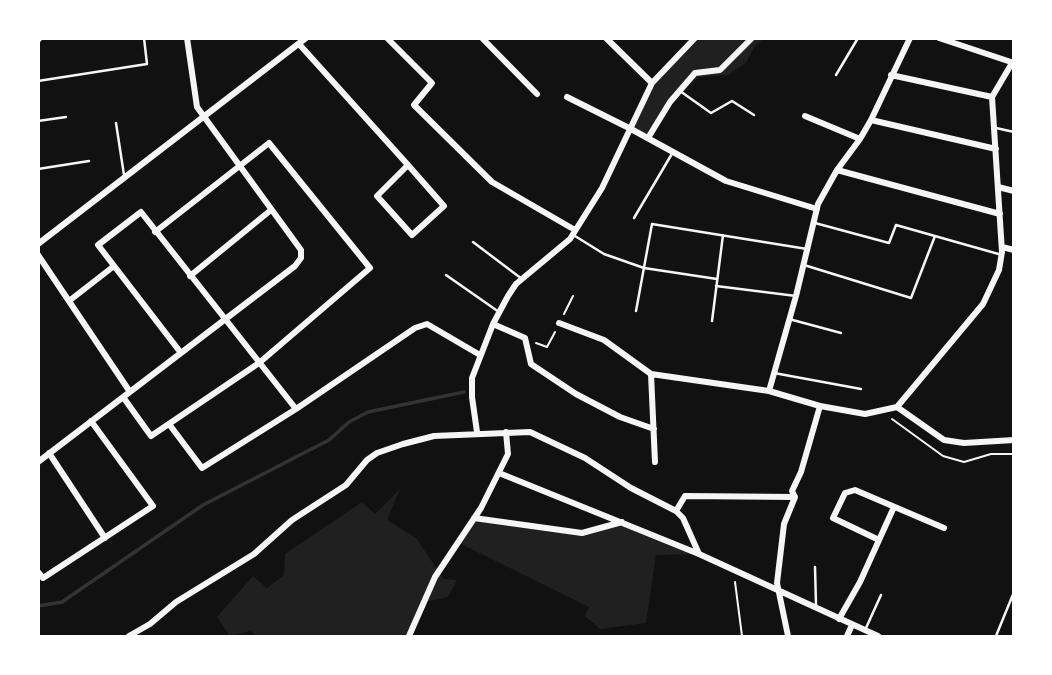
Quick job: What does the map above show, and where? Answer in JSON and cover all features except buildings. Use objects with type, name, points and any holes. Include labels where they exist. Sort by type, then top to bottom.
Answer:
[{"type":"street","points":[[38,462],[301,258],[301,250],[197,107],[187,38]]},
{"type":"street","points":[[38,244],[306,38]]},
{"type":"street","points":[[387,38],[432,83],[414,106],[492,182],[574,232]]},
{"type":"street","points":[[482,38],[537,93]]},
{"type":"street","points":[[477,432],[472,378],[499,312],[522,279],[574,232],[602,188],[652,83],[695,38]]},
{"type":"street","points":[[648,138],[670,102],[695,73],[720,70],[752,38]]},
{"type":"street","points":[[769,391],[817,209],[837,170],[871,120],[910,38]]},
{"type":"street","points":[[559,323],[604,340],[652,374],[769,391],[820,406],[864,414],[897,407],[983,304],[999,270],[1002,251],[992,97],[1013,63],[939,38]]},
{"type":"street","points":[[605,39],[652,83]]},
{"type":"street","points":[[299,44],[408,165],[444,205],[412,235],[377,196],[408,165]]},
{"type":"street","points":[[891,75],[992,97]]},
{"type":"street","points":[[567,97],[726,181],[817,209]]},
{"type":"street","points":[[805,116],[860,139]]},
{"type":"street","points":[[871,120],[996,149]]},
{"type":"street","points":[[123,397],[151,436],[259,363],[370,268],[269,143],[155,232]]},
{"type":"street","points":[[837,170],[1000,214]]},
{"type":"street","points":[[998,187],[1013,191]]},
{"type":"street","points":[[190,276],[271,209]]},
{"type":"street","points":[[181,352],[98,245],[141,212],[296,409]]},
{"type":"street","points":[[1002,251],[1013,250]]},
{"type":"street","points":[[38,255],[130,392]]},
{"type":"street","points":[[69,301],[114,266]]},
{"type":"street","points":[[169,424],[202,468],[296,409],[415,328],[427,324],[480,355]]},
{"type":"street","points":[[494,324],[525,338],[531,365],[576,394],[620,417],[654,429]]},
{"type":"street","points":[[652,374],[655,462]]},
{"type":"street","points":[[788,636],[777,583],[784,524],[795,497],[792,491],[801,472],[820,406]]},
{"type":"street","points":[[897,407],[944,440],[964,443],[1013,440]]},
{"type":"street","points":[[38,572],[43,578],[153,506],[91,421]]},
{"type":"street","points":[[129,636],[150,624],[176,602],[254,554],[292,520],[346,485],[367,460],[377,453],[434,436],[477,432],[530,432],[585,458],[631,488],[676,511],[683,518],[699,554]]},
{"type":"street","points":[[409,636],[435,577],[474,518],[499,473],[508,454],[506,432]]},
{"type":"street","points":[[50,453],[105,538]]},
{"type":"street","points":[[499,473],[699,554],[878,636]]},
{"type":"street","points":[[879,540],[833,519],[845,493],[855,490],[944,528]]},
{"type":"street","points":[[676,511],[685,496],[795,497]]},
{"type":"street","points":[[839,619],[860,582],[894,507]]},
{"type":"street","points":[[474,518],[582,533],[622,522]]},
{"type":"street","points":[[847,636],[852,625]]},
{"type":"lane","points":[[38,81],[147,64],[144,38]]},
{"type":"lane","points":[[836,75],[858,38]]},
{"type":"lane","points":[[680,91],[711,113],[732,101],[754,115]]},
{"type":"lane","points":[[38,121],[66,117]]},
{"type":"lane","points":[[116,124],[124,178]]},
{"type":"lane","points":[[994,127],[1013,132]]},
{"type":"lane","points":[[634,218],[673,152]]},
{"type":"lane","points":[[38,169],[89,161]]},
{"type":"lane","points":[[814,223],[889,243],[896,225],[1002,251]]},
{"type":"lane","points":[[636,311],[652,224],[807,249]]},
{"type":"lane","points":[[574,232],[604,254],[644,268],[717,279]]},
{"type":"lane","points":[[712,321],[723,236]]},
{"type":"lane","points":[[803,265],[911,298],[934,236]]},
{"type":"lane","points":[[472,242],[522,279]]},
{"type":"lane","points":[[446,275],[499,312]]},
{"type":"lane","points":[[716,286],[796,296]]},
{"type":"lane","points":[[789,319],[841,333]]},
{"type":"lane","points":[[774,373],[861,389]]},
{"type":"lane","points":[[815,567],[816,609]]},
{"type":"lane","points":[[996,636],[1013,594]]},
{"type":"lane","points":[[865,631],[881,595]]},
{"type":"path","points":[[734,570],[742,636]]},
{"type":"shaded area","points":[[695,39],[763,39],[754,47],[746,63],[728,75],[699,77],[676,95],[648,138],[631,129],[652,83]]},
{"type":"shaded area","points":[[400,489],[387,520],[416,538],[444,579],[457,580],[448,597],[424,602],[409,636],[256,636],[250,631],[230,636],[217,617],[253,576],[267,588],[284,575],[285,554],[362,502],[375,514]]},
{"type":"shaded area","points":[[474,518],[582,533],[622,522],[699,554],[656,555],[646,623],[600,629],[585,616],[589,607],[457,542]]},
{"type":"waterway","points":[[38,606],[62,602],[203,505],[329,440],[349,422],[368,412],[464,392]]}]
